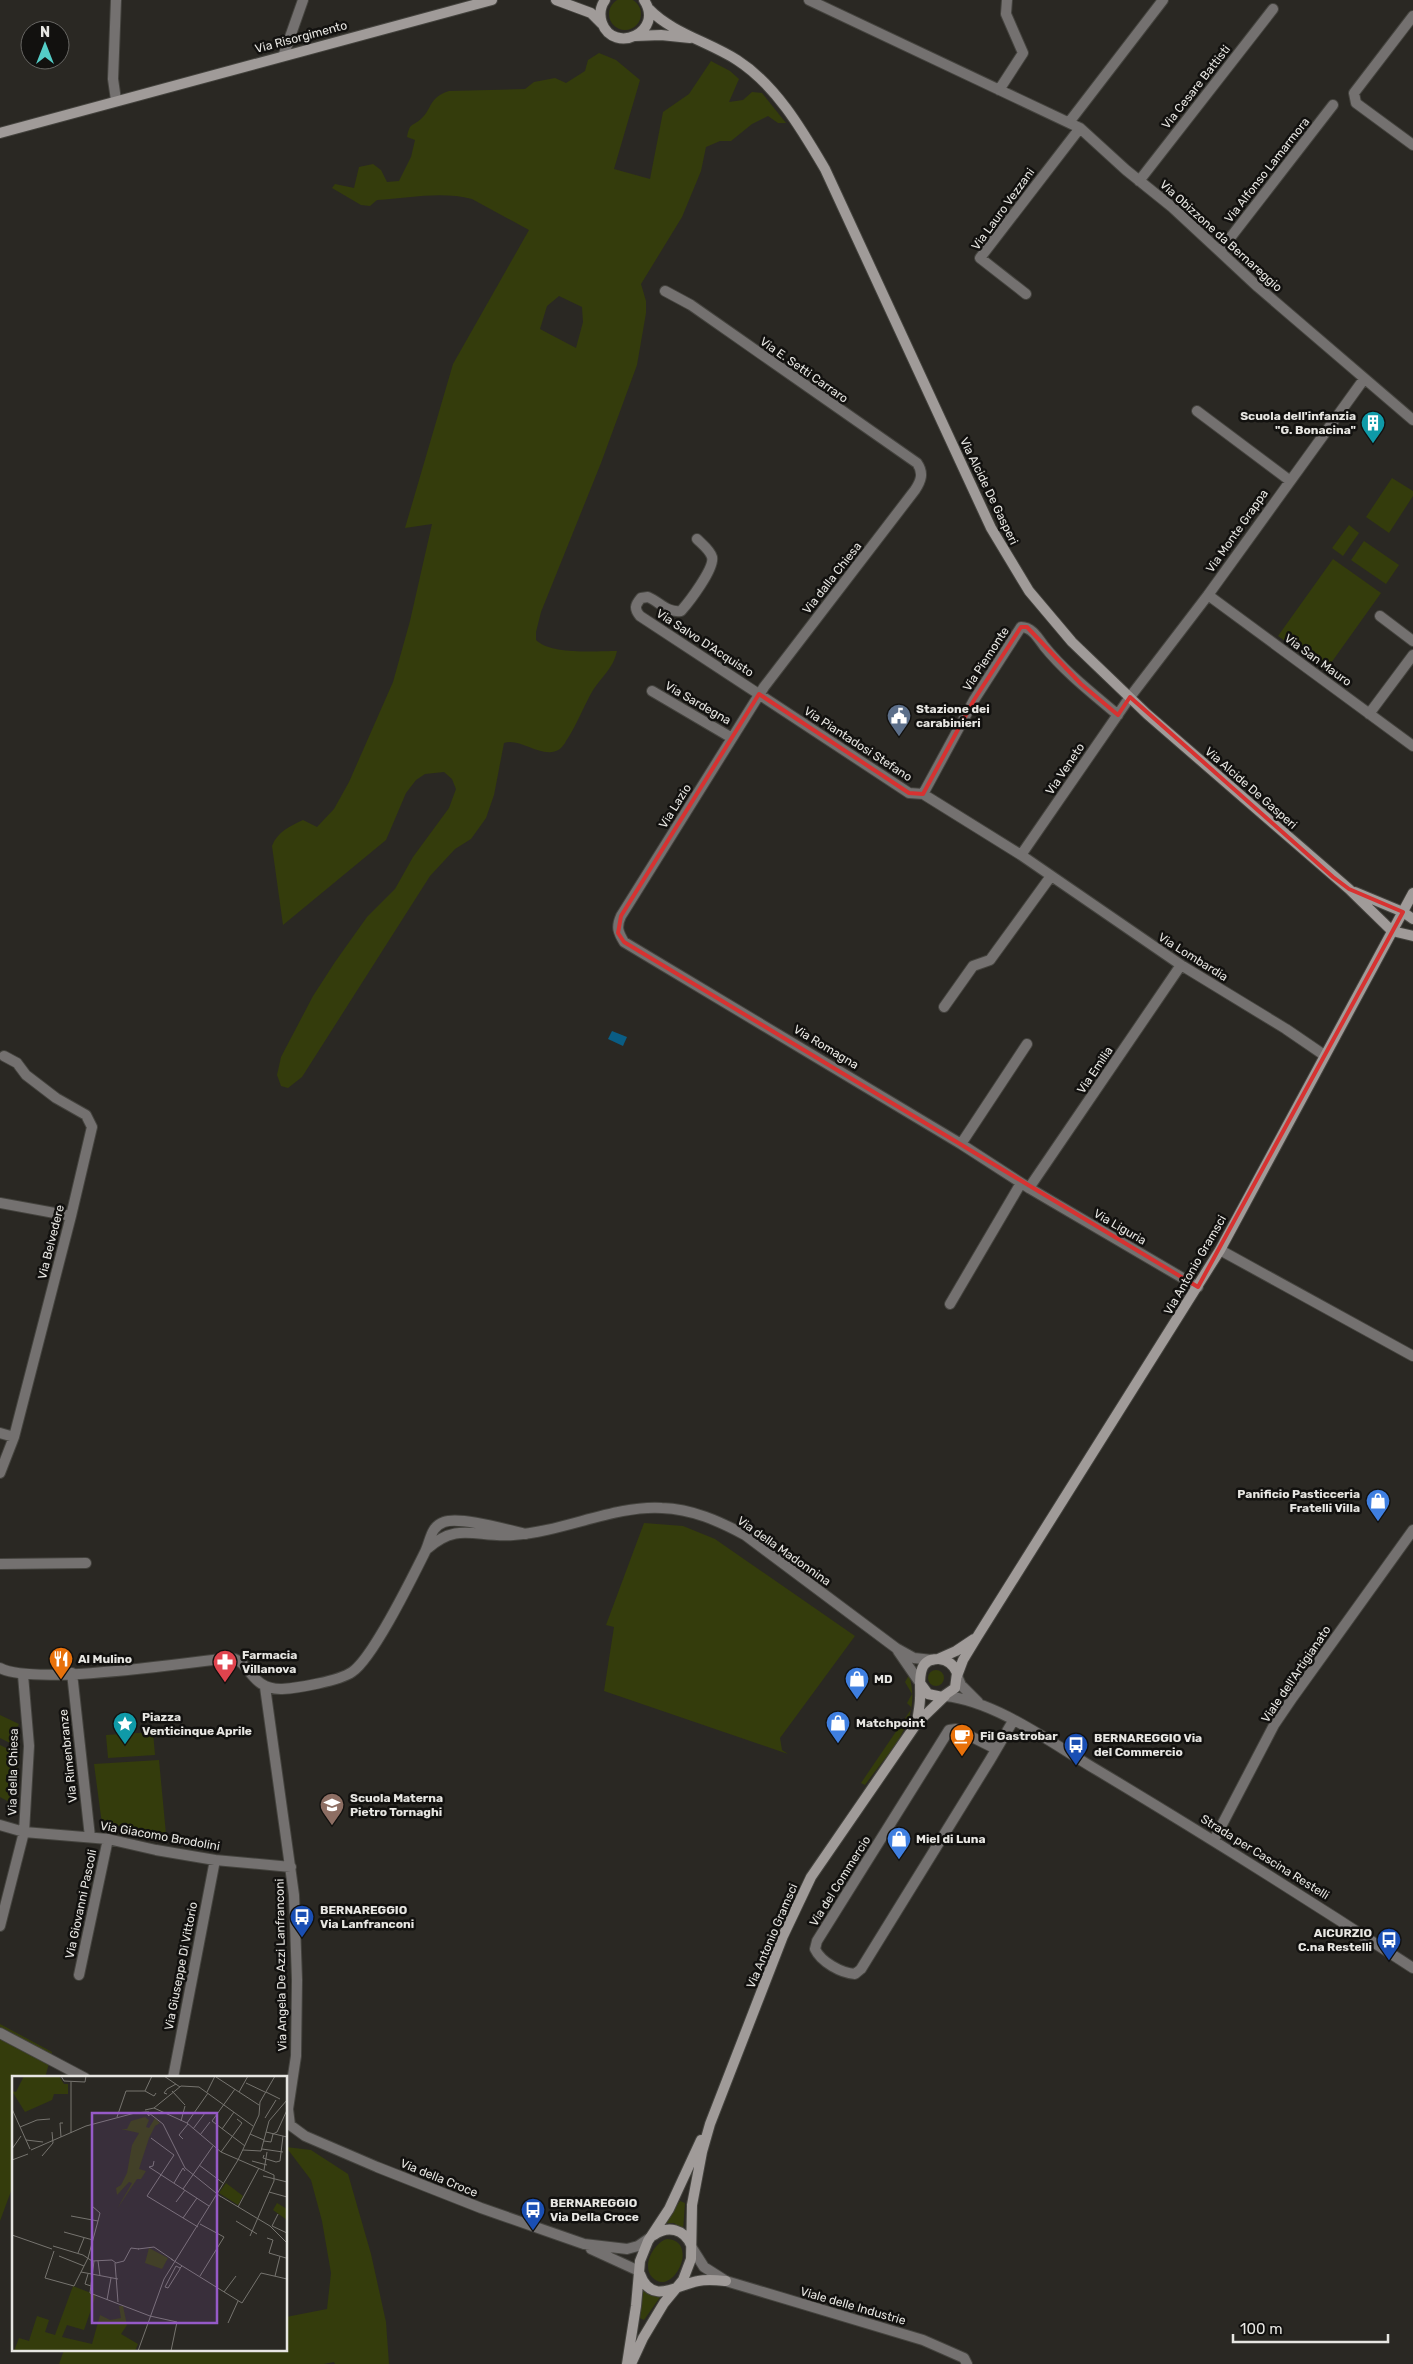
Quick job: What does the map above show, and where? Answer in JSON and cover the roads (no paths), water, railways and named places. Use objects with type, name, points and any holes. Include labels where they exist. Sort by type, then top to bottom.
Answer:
[{"type":"street","points":[[116,0],[113,79],[116,100]]},
{"type":"street","points":[[284,54],[303,0]]},
{"type":"street","name":"Via Risorgimento","points":[[0,133],[284,54],[492,0]]},
{"type":"street","points":[[556,0],[591,13],[607,31],[617,37],[626,38],[635,36],[645,27],[649,18],[647,3]]},
{"type":"street","points":[[602,24],[600,11],[605,0]]},
{"type":"street","name":"Via Obizzone da Bernareggio","points":[[809,0],[999,90],[1070,121],[1413,420]]},
{"type":"street","points":[[999,90],[1023,53],[1006,14],[1007,0]]},
{"type":"street","points":[[1070,121],[1163,0]]},
{"type":"street","name":"Via Alcide De Gasperi","points":[[647,3],[668,24],[738,61],[753,73],[770,89],[802,130],[825,169],[991,528],[1029,591],[1059,628],[1130,697],[1333,877],[1349,889],[1392,931]]},
{"type":"street","name":"Via Cesare Battisti","points":[[1139,181],[1273,9]]},
{"type":"street","points":[[1413,16],[1354,92],[1356,103],[1413,146]]},
{"type":"street","name":"Via Alcide De Gasperi","points":[[635,36],[661,35],[698,39]]},
{"type":"street","name":"Via Alfonso Lamarmora","points":[[1220,251],[1333,105]]},
{"type":"street","name":"Via Lauro Vezzani","points":[[1026,294],[980,258],[1080,128]]},
{"type":"street","name":"Via E. Setti Carraro","points":[[665,291],[691,305],[917,463],[921,469],[922,476]]},
{"type":"street","name":"Via Monte Grappa","points":[[1130,697],[1208,595],[1289,480],[1364,379]]},
{"type":"street","points":[[1196,411],[1289,480]]},
{"type":"street","name":"Via dalla Chiesa","points":[[759,694],[915,490],[922,476]]},
{"type":"street","name":"Via Salvo D'Acquisto","points":[[697,539],[709,550],[712,566],[681,611],[669,611],[648,597],[641,598],[636,604],[636,611],[640,616],[759,694]]},
{"type":"street","name":"Via San Mauro","points":[[1208,595],[1413,746]]},
{"type":"street","points":[[1380,616],[1413,641]]},
{"type":"street","name":"Via Piemonte","points":[[923,794],[974,700],[1021,627],[1026,627],[1032,631],[1047,650],[1081,684],[1118,715]]},
{"type":"street","points":[[1369,714],[1413,655]]},
{"type":"street","name":"Via Sardegna","points":[[652,691],[732,738]]},
{"type":"street","name":"Via Lazio","points":[[618,933],[618,924],[621,916],[759,694]]},
{"type":"street","name":"Via Piantadosi Stefano","points":[[759,694],[910,793],[923,794],[1021,855]]},
{"type":"street","name":"Via Veneto","points":[[1021,855],[1130,697]]},
{"type":"street","name":"Via Lombardia","points":[[1021,855],[1181,965],[1286,1029],[1324,1055]]},
{"type":"street","points":[[944,1007],[973,966],[990,960],[1050,876]]},
{"type":"street","name":"Via Alcide De Gasperi","points":[[1349,889],[1403,912],[1413,919]]},
{"type":"street","name":"Via Antonio Gramsci","points":[[957,1676],[963,1660],[977,1637],[1198,1288],[1413,893]]},
{"type":"street","points":[[1392,931],[1413,936]]},
{"type":"street","name":"Via Romagna","points":[[618,933],[624,942],[961,1144],[1025,1186]]},
{"type":"street","name":"Via Emilia","points":[[1025,1186],[1181,965]]},
{"type":"street","points":[[961,1144],[1027,1044]]},
{"type":"street","name":"Via Belvedere","points":[[0,1473],[14,1437],[92,1127],[86,1115],[56,1098],[26,1074],[17,1063],[4,1056]]},
{"type":"street","points":[[950,1304],[1025,1186]]},
{"type":"street","name":"Via Liguria","points":[[1025,1186],[1198,1288]]},
{"type":"street","points":[[0,1203],[71,1216]]},
{"type":"street","points":[[1220,1250],[1413,1356]]},
{"type":"street","points":[[0,1433],[14,1437]]},
{"type":"street","name":"Via della Madonnina","points":[[265,1687],[289,1688],[339,1677],[354,1670],[370,1651],[426,1550],[432,1531],[439,1524],[449,1520],[461,1520],[526,1534],[544,1532],[642,1509],[669,1508],[697,1514],[745,1535],[896,1648],[914,1658],[935,1660]]},
{"type":"street","name":"Viale dell'Artigianato","points":[[1214,1840],[1284,1711],[1413,1530]]},
{"type":"street","points":[[0,1564],[86,1563]]},
{"type":"street","name":"Via Antonio Gramsci","points":[[935,1660],[956,1651],[977,1637]]},
{"type":"street","name":"Via della Madonnina","points":[[896,1648],[920,1683]]},
{"type":"street","points":[[0,1668],[23,1675],[72,1673],[233,1658],[239,1660],[254,1679],[265,1687]]},
{"type":"street","points":[[917,1723],[921,1670],[935,1660],[950,1664],[961,1685],[979,1702],[1013,1721]]},
{"type":"street","name":"Via Rimenbranze","points":[[72,1673],[90,1837]]},
{"type":"street","name":"Via della Chiesa","points":[[0,1926],[24,1832],[29,1746],[23,1675]]},
{"type":"street","points":[[945,1696],[955,1688],[957,1676]]},
{"type":"street","points":[[920,1683],[930,1695],[979,1702]]},
{"type":"street","name":"Via Angela De Azzi Lanfranconi","points":[[265,1687],[291,1868],[297,1980],[296,2056],[288,2109],[288,2126]]},
{"type":"street","name":"Via Antonio Gramsci","points":[[710,2124],[783,1936],[811,1877],[917,1723],[945,1696]]},
{"type":"street","name":"Strada per Cascina Restelli","points":[[1013,1721],[1214,1840],[1332,1914],[1413,1968]]},
{"type":"street","name":"Via del Commercio","points":[[996,1749],[956,1729],[949,1730],[817,1941],[814,1949],[819,1957],[847,1974],[855,1974],[861,1969],[996,1749],[1013,1721]]},
{"type":"street","name":"Via Giacomo Brodolini","points":[[0,1825],[24,1832],[108,1839],[156,1850],[215,1860],[291,1868]]},
{"type":"street","name":"Via Giovanni Pascoli","points":[[79,1975],[108,1839]]},
{"type":"street","name":"Via Giuseppe Di Vittorio","points":[[173,2076],[215,1860]]},
{"type":"street","points":[[0,2034],[81,2076]]},
{"type":"street","points":[[627,2364],[636,2306],[640,2261],[651,2237],[670,2209],[694,2151],[710,2124]]},
{"type":"street","points":[[632,2364],[643,2338],[684,2277],[691,2259],[692,2205],[702,2152],[710,2124]]},
{"type":"street","name":"Via della Croce","points":[[288,2126],[305,2136],[393,2174],[584,2244]]},
{"type":"street","points":[[584,2244],[627,2249],[638,2246],[662,2230],[675,2230],[686,2237],[692,2248]]},
{"type":"street","points":[[584,2244],[639,2271],[642,2280],[652,2290],[664,2292],[698,2280],[726,2281]]},
{"type":"street","name":"Viale delle Industrie","points":[[692,2248],[704,2267],[726,2281],[923,2340],[964,2358],[968,2364]]},
{"type":"water","points":[[612,1031],[627,1037],[623,1046],[608,1039]]},
{"type":"place","name":"Scuola dell'infanzia \"G. Bonacina\"","points":[[1373,444]]},
{"type":"place","name":"Stazione dei carabinieri","points":[[899,737]]},
{"type":"place","name":"Panificio Pasticceria Fratelli Villa","points":[[1378,1522]]},
{"type":"place","name":"Al Mulino","points":[[61,1680]]},
{"type":"place","name":"Farmacia Villanova","points":[[225,1683]]},
{"type":"place","name":"MD","points":[[857,1700]]},
{"type":"place","name":"Matchpoint","points":[[838,1744]]},
{"type":"place","name":"Piazza Venticinque Aprile","points":[[125,1745]]},
{"type":"place","name":"Fil Gastrobar","points":[[962,1757]]},
{"type":"place","name":"BERNAREGGIO Via del Commercio","points":[[1076,1766]]},
{"type":"place","name":"Scuola Materna Pietro Tornaghi","points":[[332,1826]]},
{"type":"place","name":"Miel di Luna","points":[[899,1860]]},
{"type":"place","name":"BERNAREGGIO Via Lanfranconi","points":[[302,1938]]},
{"type":"place","name":"AICURZIO C.na Restelli","points":[[1389,1961]]},
{"type":"place","name":"BERNAREGGIO Via Della Croce","points":[[533,2231]]}]
